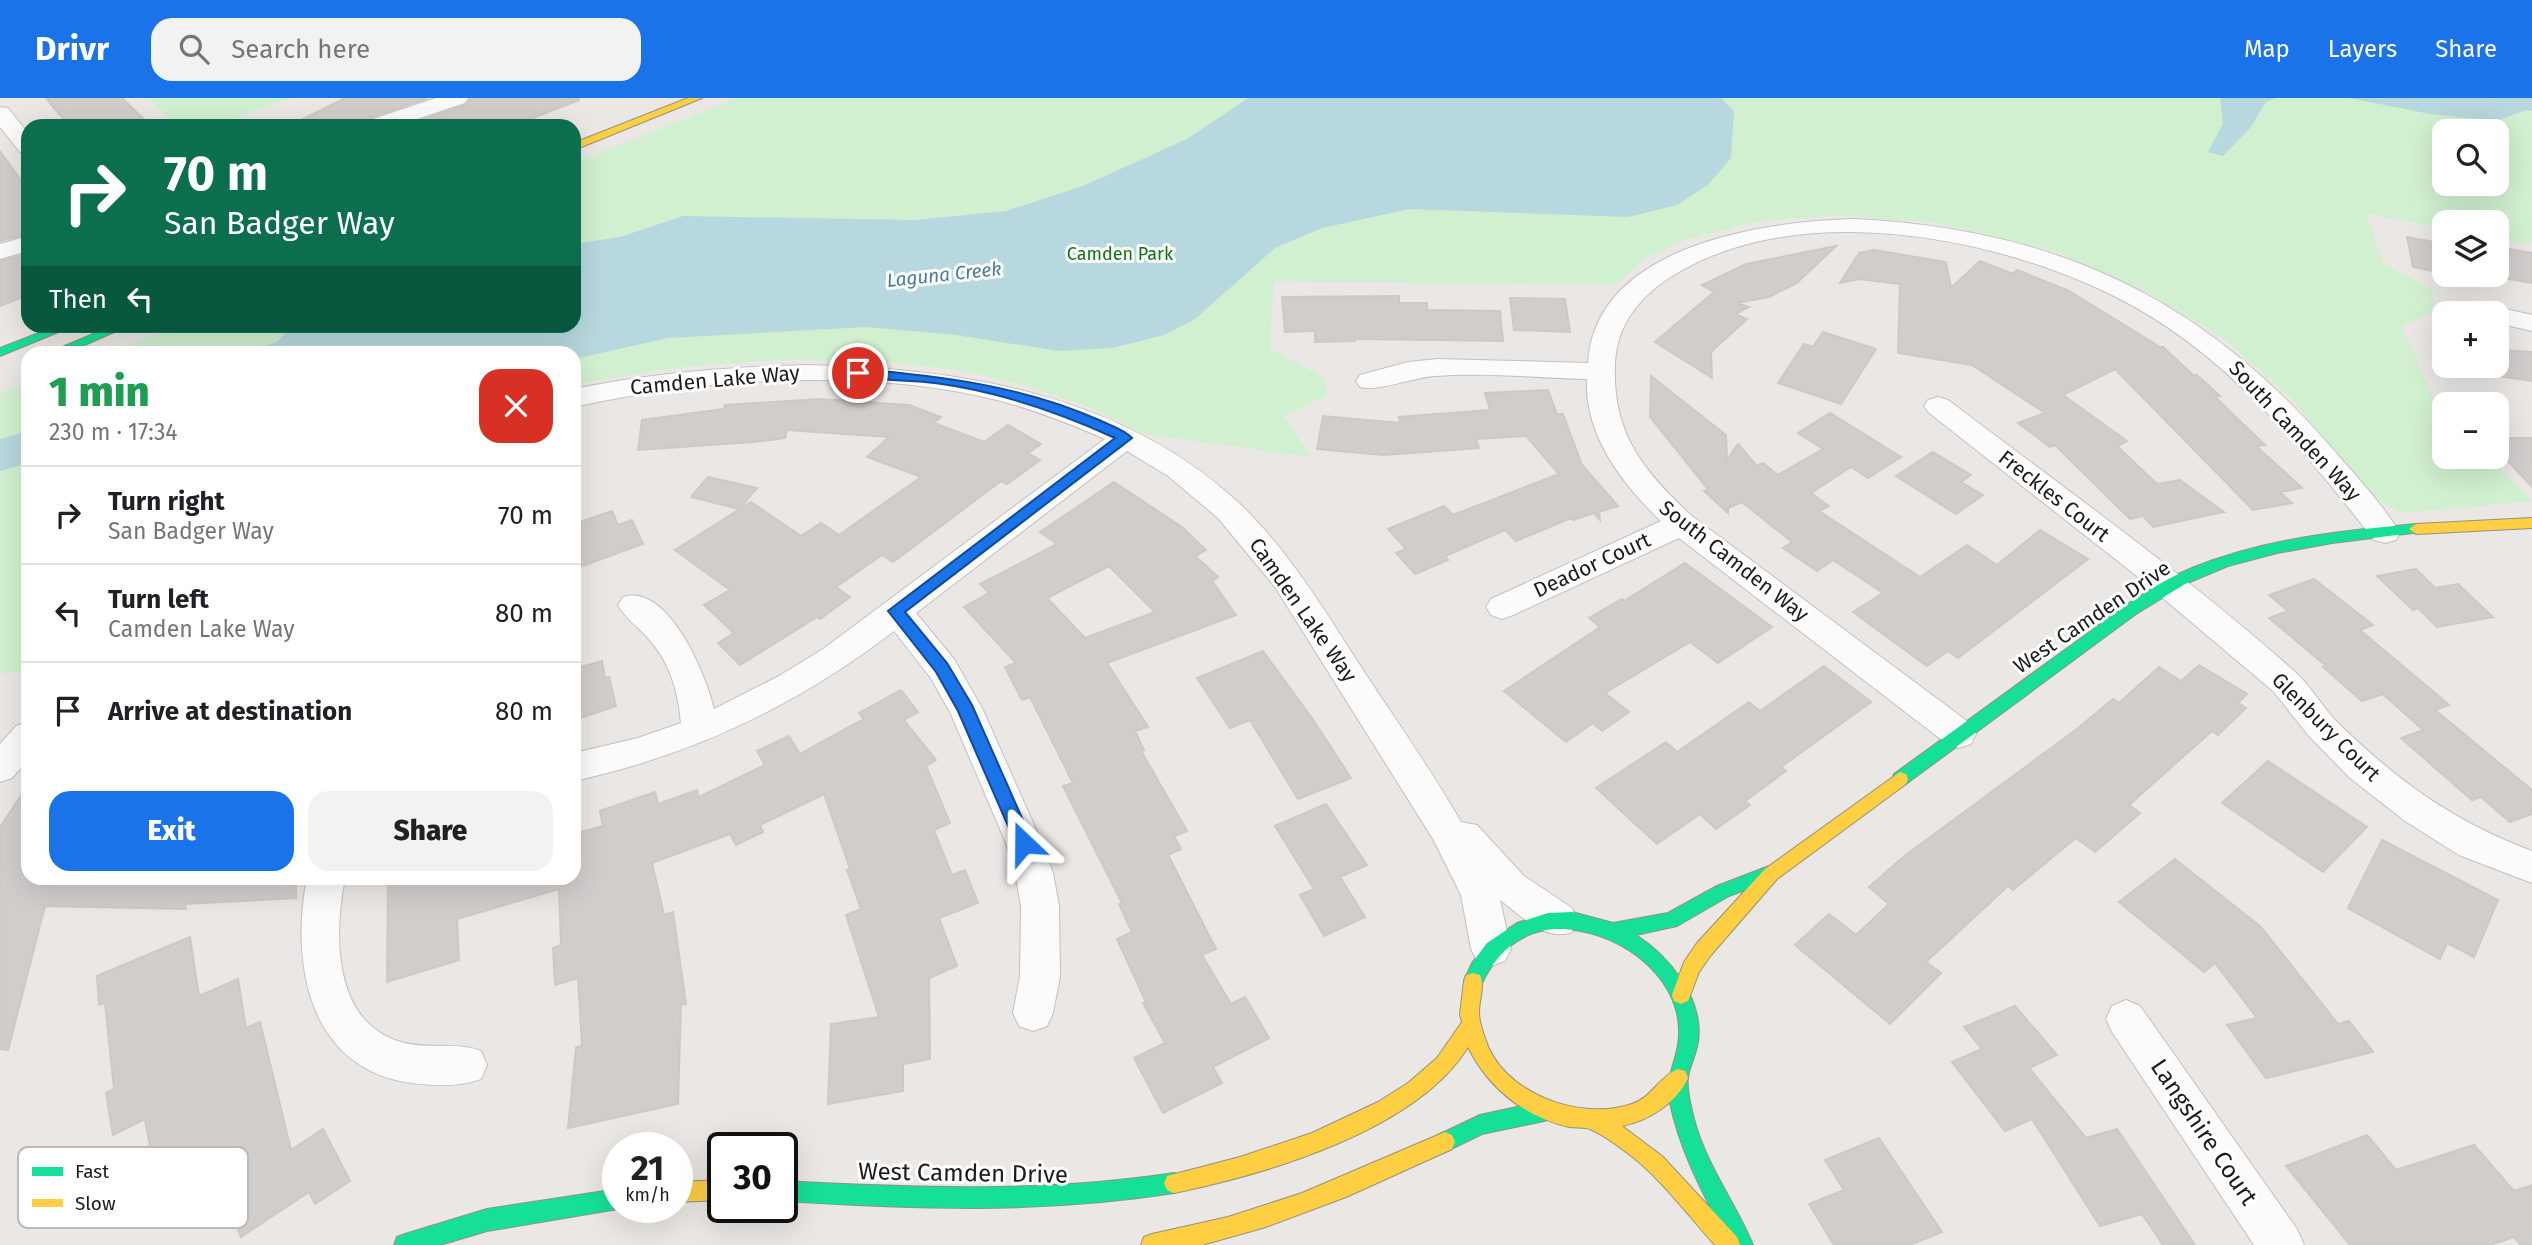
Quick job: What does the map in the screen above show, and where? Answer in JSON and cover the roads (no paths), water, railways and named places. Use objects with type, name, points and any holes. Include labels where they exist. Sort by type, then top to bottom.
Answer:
[{"type":"street","points":[[581,144],[697,98]]},
{"type":"street","points":[[394,119],[450,99]]},
{"type":"street","points":[[0,113],[14,137]]},
{"type":"street","name":"South Camden Way","points":[[1959,734],[1682,524],[1648,493],[1621,454],[1605,415],[1597,371],[1611,324],[1630,296],[1657,273],[1709,247],[1773,231],[1826,226],[1893,227],[1957,236],[2022,252],[2085,274],[2156,308],[2203,339],[2247,375],[2308,440],[2385,533]]},
{"type":"street","points":[[0,253],[21,246]]},
{"type":"street","points":[[2509,317],[2532,323]]},
{"type":"street","points":[[0,352],[49,333]]},
{"type":"street","points":[[72,346],[104,333]]},
{"type":"street","points":[[1370,381],[1408,370],[1438,368],[1597,371]]},
{"type":"street","name":"Camden Lake Way","points":[[581,397],[691,379],[778,373],[884,374],[984,388],[1031,400],[1077,416],[1125,438],[1192,480],[1228,509],[1260,543],[1429,797],[1481,899],[1491,949]]},
{"type":"street","name":"Freckles Court","points":[[1938,406],[2169,586]]},
{"type":"street","points":[[581,765],[623,755],[699,730],[788,687],[821,667],[1125,438]]},
{"type":"street","name":"West Camden Drive","points":[[1681,995],[1688,971],[1702,948],[1740,911],[1770,874],[2128,612],[2169,586],[2200,572],[2260,553],[2385,533],[2532,523]]},
{"type":"street","name":"Deador Court","points":[[1502,607],[1682,524]]},
{"type":"street","name":"Glenbury Court","points":[[2169,586],[2285,682],[2320,726],[2371,776],[2418,811],[2472,844],[2532,867]]},
{"type":"street","points":[[634,605],[671,641],[683,660],[692,681],[699,730]]},
{"type":"street","points":[[896,611],[942,667],[966,710],[1024,843],[1034,873],[1042,940],[1034,1013]]},
{"type":"street","points":[[0,768],[21,745]]},
{"type":"street","name":"Camden Lake Way","points":[[1429,797],[1511,887],[1558,920]]},
{"type":"street","name":"West Camden Drive","points":[[1613,931],[1671,920],[1723,891],[1770,874]]},
{"type":"street","points":[[325,885],[317,930],[326,989],[339,1016],[358,1041],[387,1058],[423,1066],[466,1065]]},
{"type":"street","points":[[1558,920],[1595,925],[1613,931],[1653,957],[1681,995],[1688,1023],[1688,1051],[1678,1078],[1658,1100],[1630,1116],[1597,1122],[1570,1119],[1544,1111],[1517,1096],[1495,1075],[1479,1052],[1470,1026],[1469,998],[1475,971],[1491,949],[1509,934],[1532,925],[1558,920]]},
{"type":"street","name":"Langshire Court","points":[[2126,1019],[2281,1245]]},
{"type":"street","name":"West Camden Drive","points":[[798,1192],[984,1201],[1076,1198],[1194,1178],[1247,1165],[1332,1135],[1409,1094],[1438,1072],[1457,1052],[1470,1026]]},
{"type":"street","points":[[1678,1078],[1691,1146],[1742,1245]]},
{"type":"street","points":[[1152,1245],[1197,1237],[1279,1214],[1377,1175],[1480,1125],[1544,1111]]},
{"type":"street","points":[[1597,1122],[1631,1143],[1656,1163],[1729,1245]]},
{"type":"street","points":[[405,1245],[487,1220],[602,1202]]},
{"type":"water","points":[[1248,98],[1721,98],[1734,111],[1731,158],[1708,185],[1677,205],[1628,217],[1410,209],[1322,228],[1275,248],[1195,319],[1164,335],[1112,348],[1059,351],[956,335],[866,327],[668,338],[581,357],[581,346],[265,346],[277,342],[285,333],[581,333],[581,243],[620,237],[683,216],[915,220],[1006,211],[1083,186],[1187,139]]},
{"type":"water","points":[[2220,98],[2276,98],[2266,102],[2250,128],[2223,156],[2208,152],[2223,124]]},
{"type":"water","points":[[2349,98],[2532,98],[2532,111],[2526,110],[2501,119],[2430,114]]},
{"type":"waterway","name":"Laguna Creek","points":[[0,456],[21,448]]},
{"type":"park label","name":"Camden Park","points":[[1120,254]]}]
